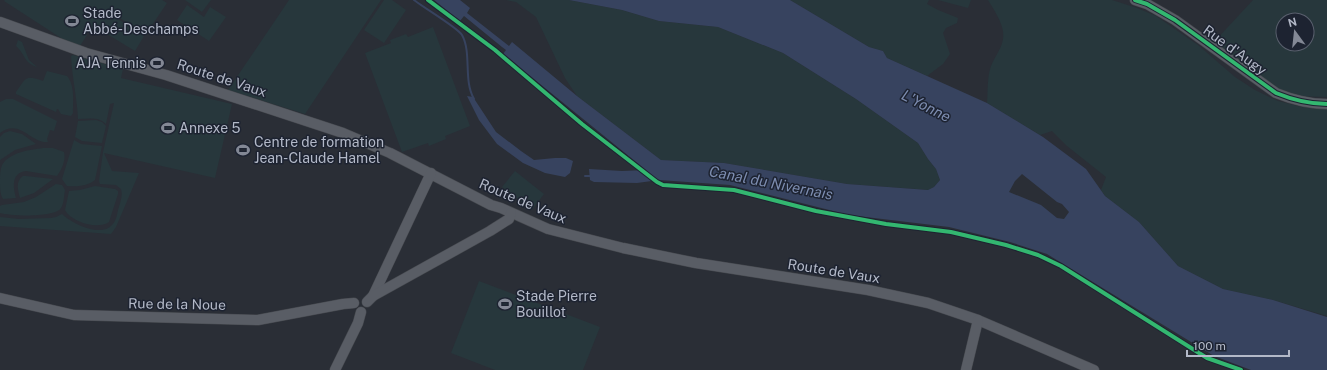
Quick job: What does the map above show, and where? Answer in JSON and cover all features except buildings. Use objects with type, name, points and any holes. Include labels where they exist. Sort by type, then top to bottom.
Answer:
[{"type":"street","name":"Rue d'Augy","points":[[1135,0],[1147,4],[1175,20],[1276,93],[1294,100],[1314,104],[1327,104]]},
{"type":"street","name":"Route de Vaux","points":[[0,22],[86,53],[166,75],[343,133],[390,153],[491,205],[548,229],[623,248],[696,263],[891,294],[928,303],[978,320],[1094,370]]},
{"type":"street","points":[[335,370],[361,312],[367,309],[370,299],[431,173]]},
{"type":"street","points":[[370,299],[490,231],[509,219],[511,213]]},
{"type":"street","name":"Rue de la Noue","points":[[0,298],[74,315],[258,320],[354,303],[360,299],[370,299]]},
{"type":"street","points":[[354,303],[356,310],[361,312]]},
{"type":"street","points":[[966,370],[978,320]]},
{"type":"shaded area","name":"Stade Abbé-Deschamps","points":[[162,0],[167,3],[146,34],[113,14],[112,15],[144,36],[135,51],[102,31],[100,34],[89,27],[85,33],[87,35],[78,49],[4,1]]},
{"type":"shaded area","points":[[185,0],[211,0],[202,12]]},
{"type":"shaded area","points":[[289,0],[381,0],[305,114],[228,90]]},
{"type":"shaded area","points":[[384,0],[392,0],[406,10],[384,43],[364,30]]},
{"type":"shaded area","points":[[506,0],[569,0],[622,10],[659,21],[718,27],[783,53],[856,99],[918,143],[936,169],[940,180],[929,190],[847,184],[724,163],[661,160],[577,96],[565,78],[536,17],[516,2]]},
{"type":"shaded area","points":[[790,0],[929,0],[927,4],[958,18],[957,23],[946,28],[943,33],[950,54],[943,64],[927,76],[887,58],[883,51],[869,47]]},
{"type":"shaded area","points":[[938,0],[971,0],[968,8]]},
{"type":"shaded area","points":[[988,0],[1112,0],[1137,8],[1156,16],[1198,45],[1235,77],[1255,90],[1278,101],[1302,107],[1327,109],[1327,316],[1273,300],[1223,289],[1178,266],[1139,222],[1105,196],[1101,190],[1106,177],[1067,146],[1052,131],[1040,135],[987,103],[990,70],[1003,41],[1001,23]]},
{"type":"shaded area","points":[[1253,0],[1327,0],[1327,97],[1295,96],[1269,84],[1214,42]]},
{"type":"shaded area","points":[[187,5],[204,17],[210,7],[226,17],[209,41],[177,20]]},
{"type":"shaded area","points":[[433,27],[470,126],[445,136],[446,139],[429,146],[428,143],[402,152],[365,53],[391,43],[390,40],[406,34],[408,37]]},
{"type":"shaded area","points":[[18,40],[22,42],[29,60],[37,67],[27,61],[16,46]]},
{"type":"shaded area","name":"Annexe 5","points":[[73,55],[123,69],[121,78],[232,104],[215,178],[104,153],[112,171],[139,173],[116,227],[111,234],[0,226],[0,217],[19,219],[51,218],[62,214],[66,218],[86,228],[101,230],[107,229],[115,220],[121,200],[121,189],[116,185],[100,184],[99,181],[103,152],[114,103],[110,104],[106,124],[103,121],[96,119],[78,119],[71,56]]},
{"type":"shaded area","points":[[47,71],[67,76],[70,80],[73,99],[73,113],[71,116],[61,114],[58,109],[56,112],[16,94],[25,80],[33,78],[43,81]]},
{"type":"shaded area","points":[[6,99],[13,99],[57,121],[54,131],[50,130],[47,139],[48,142],[42,142],[14,128],[7,129],[0,133],[0,102]]},
{"type":"shaded area","points":[[96,120],[102,122],[106,126],[102,143],[82,141],[75,137],[78,121]]},
{"type":"shaded area","points":[[10,131],[22,134],[36,144],[15,150],[0,160],[0,137],[4,133]]},
{"type":"shaded area","points":[[74,140],[81,144],[102,146],[95,180],[82,186],[67,186],[62,179]]},
{"type":"shaded area","points":[[43,148],[53,148],[64,152],[63,164],[57,176],[26,171],[21,172],[14,181],[16,198],[3,199],[0,186],[0,173],[2,165],[5,161],[15,154]]},
{"type":"shaded area","points":[[515,171],[544,194],[532,210],[502,187]]},
{"type":"shaded area","points":[[23,176],[53,179],[34,193],[20,198],[18,183],[20,178]]},
{"type":"shaded area","points":[[56,184],[62,185],[65,190],[62,206],[57,211],[42,215],[13,215],[0,213],[0,206],[24,202],[36,197]]},
{"type":"shaded area","points":[[95,186],[115,189],[118,191],[118,194],[109,222],[98,225],[85,224],[73,218],[65,210],[69,191]]},
{"type":"shaded area","name":"Stade Pierre Bouillot","points":[[479,281],[600,327],[583,370],[495,370],[451,353]]},
{"type":"water","points":[[434,0],[460,0],[470,8],[467,13],[509,46],[512,42],[577,96],[661,160],[724,163],[847,184],[928,190],[934,187],[940,180],[936,169],[918,143],[856,99],[783,53],[718,27],[659,21],[622,10],[569,0],[790,0],[869,47],[883,51],[887,58],[987,103],[1043,137],[1086,169],[1105,196],[1139,222],[1178,266],[1223,289],[1273,300],[1327,317],[1327,370],[1251,370],[1214,356],[1047,254],[1010,242],[949,227],[849,215],[730,185],[659,180],[637,183],[594,182],[590,180],[589,169],[622,171],[646,170],[503,54],[506,50],[464,16],[460,21]],"holes":[[[1022,174],[1057,202],[1062,204],[1069,212],[1064,219],[1057,218],[1041,205],[1009,192],[1015,181]]]},
{"type":"water","points":[[467,96],[473,97],[496,132],[521,151],[534,160],[566,158],[573,161],[570,173],[565,177],[545,173],[523,163],[497,144],[479,120]]},
{"type":"waterway","points":[[414,0],[462,35],[467,50],[469,84],[474,99]]},
{"type":"waterway","points":[[585,176],[591,176]]},
{"type":"cycle path","points":[[428,0],[495,50],[582,124],[657,182],[663,185],[734,190],[816,211],[886,224],[951,232],[1006,245],[1038,255],[1061,266],[1207,358],[1241,370]]},
{"type":"cycle path","points":[[1135,0],[1147,4],[1175,20],[1276,93],[1301,101],[1327,104]]},
{"type":"place","name":"Stade Abbé-Deschamps","points":[[72,21]]},
{"type":"place","name":"AJA Tennis","points":[[157,63]]},
{"type":"place","name":"Annexe 5","points":[[168,128]]},
{"type":"place","name":"Centre de formation Jean-Claude Hamel","points":[[243,150]]},
{"type":"place","name":"Stade Pierre Bouillot","points":[[505,304]]},
{"type":"water label","name":"L'Yonne","points":[[926,106]]},
{"type":"water label","name":"Canal du Nivernais","points":[[771,183]]}]
